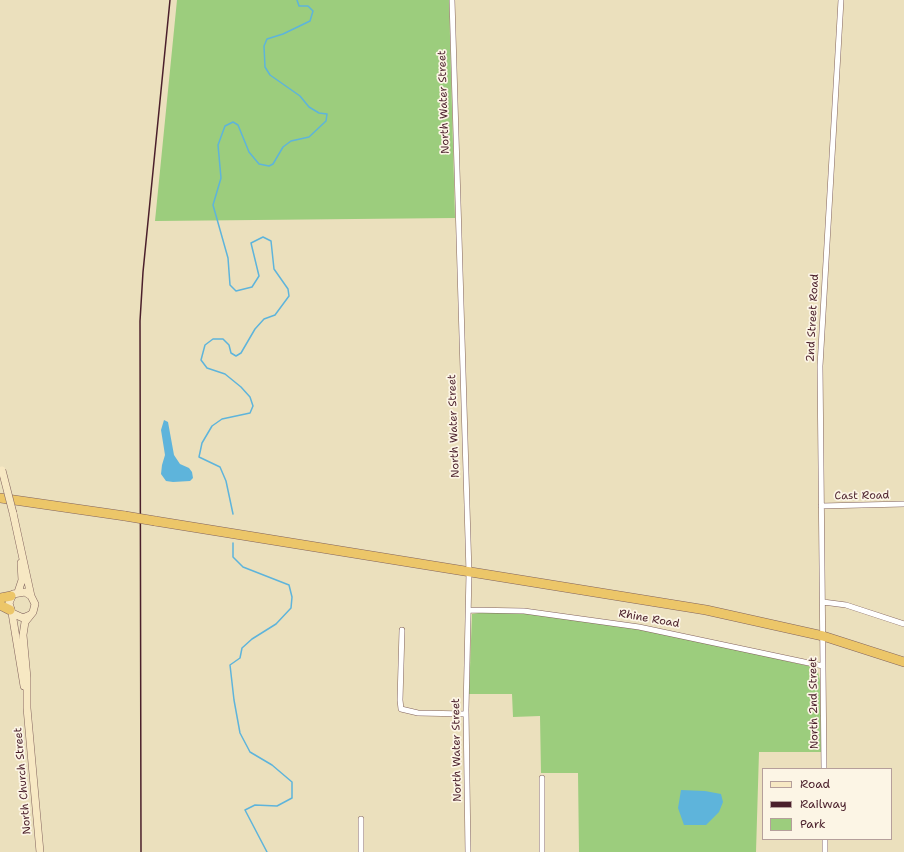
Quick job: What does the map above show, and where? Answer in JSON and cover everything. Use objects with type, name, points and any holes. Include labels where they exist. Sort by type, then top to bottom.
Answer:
[{"type":"highway","points":[[0,498],[125,516],[469,573],[706,610],[823,636],[904,662]]},
{"type":"highway","points":[[0,598],[15,594]]},
{"type":"highway","points":[[0,605],[11,612]]},
{"type":"main road","points":[[1,467],[13,513],[32,596],[35,604],[33,612],[30,615],[19,617],[11,612],[9,603],[15,594],[22,575],[13,513]]},
{"type":"main road","points":[[15,594],[25,592],[32,596]]},
{"type":"main road","name":"North Church Street","points":[[11,612],[27,708]]},
{"type":"main road","name":"North Church Street","points":[[30,615],[23,630],[27,708],[40,852]]},
{"type":"street","name":"North Water Street","points":[[452,0],[469,573],[466,714],[468,852]]},
{"type":"street","name":"2nd Street Road","points":[[823,636],[820,366],[841,0]]},
{"type":"street","name":"Cast Road","points":[[821,506],[904,504]]},
{"type":"street","points":[[823,602],[846,605],[904,624]]},
{"type":"street","name":"Rhine Road","points":[[469,610],[524,611],[587,619],[676,634],[824,666]]},
{"type":"street","points":[[402,630],[401,709],[418,713],[466,714]]},
{"type":"street","name":"North 2nd Street","points":[[823,636],[824,768]]},
{"type":"street","points":[[542,778],[542,852]]},
{"type":"street","points":[[361,819],[361,852]]},
{"type":"street","points":[[825,840],[825,852]]},
{"type":"green space","points":[[177,0],[449,0],[455,218],[155,221]]},
{"type":"green space","points":[[492,611],[507,611],[614,625],[687,638],[817,668],[820,680],[821,752],[759,752],[756,852],[579,852],[578,773],[541,773],[540,716],[513,717],[512,694],[469,694],[472,614]]},
{"type":"water","points":[[164,420],[168,422],[174,455],[180,464],[189,468],[192,472],[193,478],[190,481],[166,481],[161,474],[165,455],[161,430]]},
{"type":"water","points":[[681,790],[705,791],[721,794],[723,802],[719,812],[706,825],[684,825],[678,808]]},
{"type":"waterway","points":[[233,514],[226,481],[220,467],[199,457],[202,443],[212,426],[222,419],[250,413],[253,406],[250,397],[241,387],[225,374],[207,368],[201,360],[205,345],[213,339],[223,339],[229,345],[231,353],[236,356],[241,353],[255,329],[264,319],[275,315],[289,296],[288,289],[274,269],[271,241],[263,237],[251,243],[259,276],[252,287],[236,291],[230,285],[228,258],[213,205],[221,178],[218,145],[225,126],[233,122],[238,125],[249,152],[259,164],[269,166],[273,164],[283,147],[291,141],[309,137],[326,121],[327,114],[319,113],[309,107],[300,96],[270,75],[265,67],[264,46],[267,39],[283,34],[310,21],[313,11],[308,6],[299,6],[297,0]]},
{"type":"waterway","points":[[233,543],[233,557],[243,567],[289,585],[292,597],[291,608],[276,624],[252,639],[242,648],[240,658],[230,665],[240,733],[250,752],[272,765],[292,782],[292,798],[277,806],[255,805],[245,810],[267,852]]},
{"type":"railway","points":[[141,852],[140,321],[143,272],[170,0]]}]
